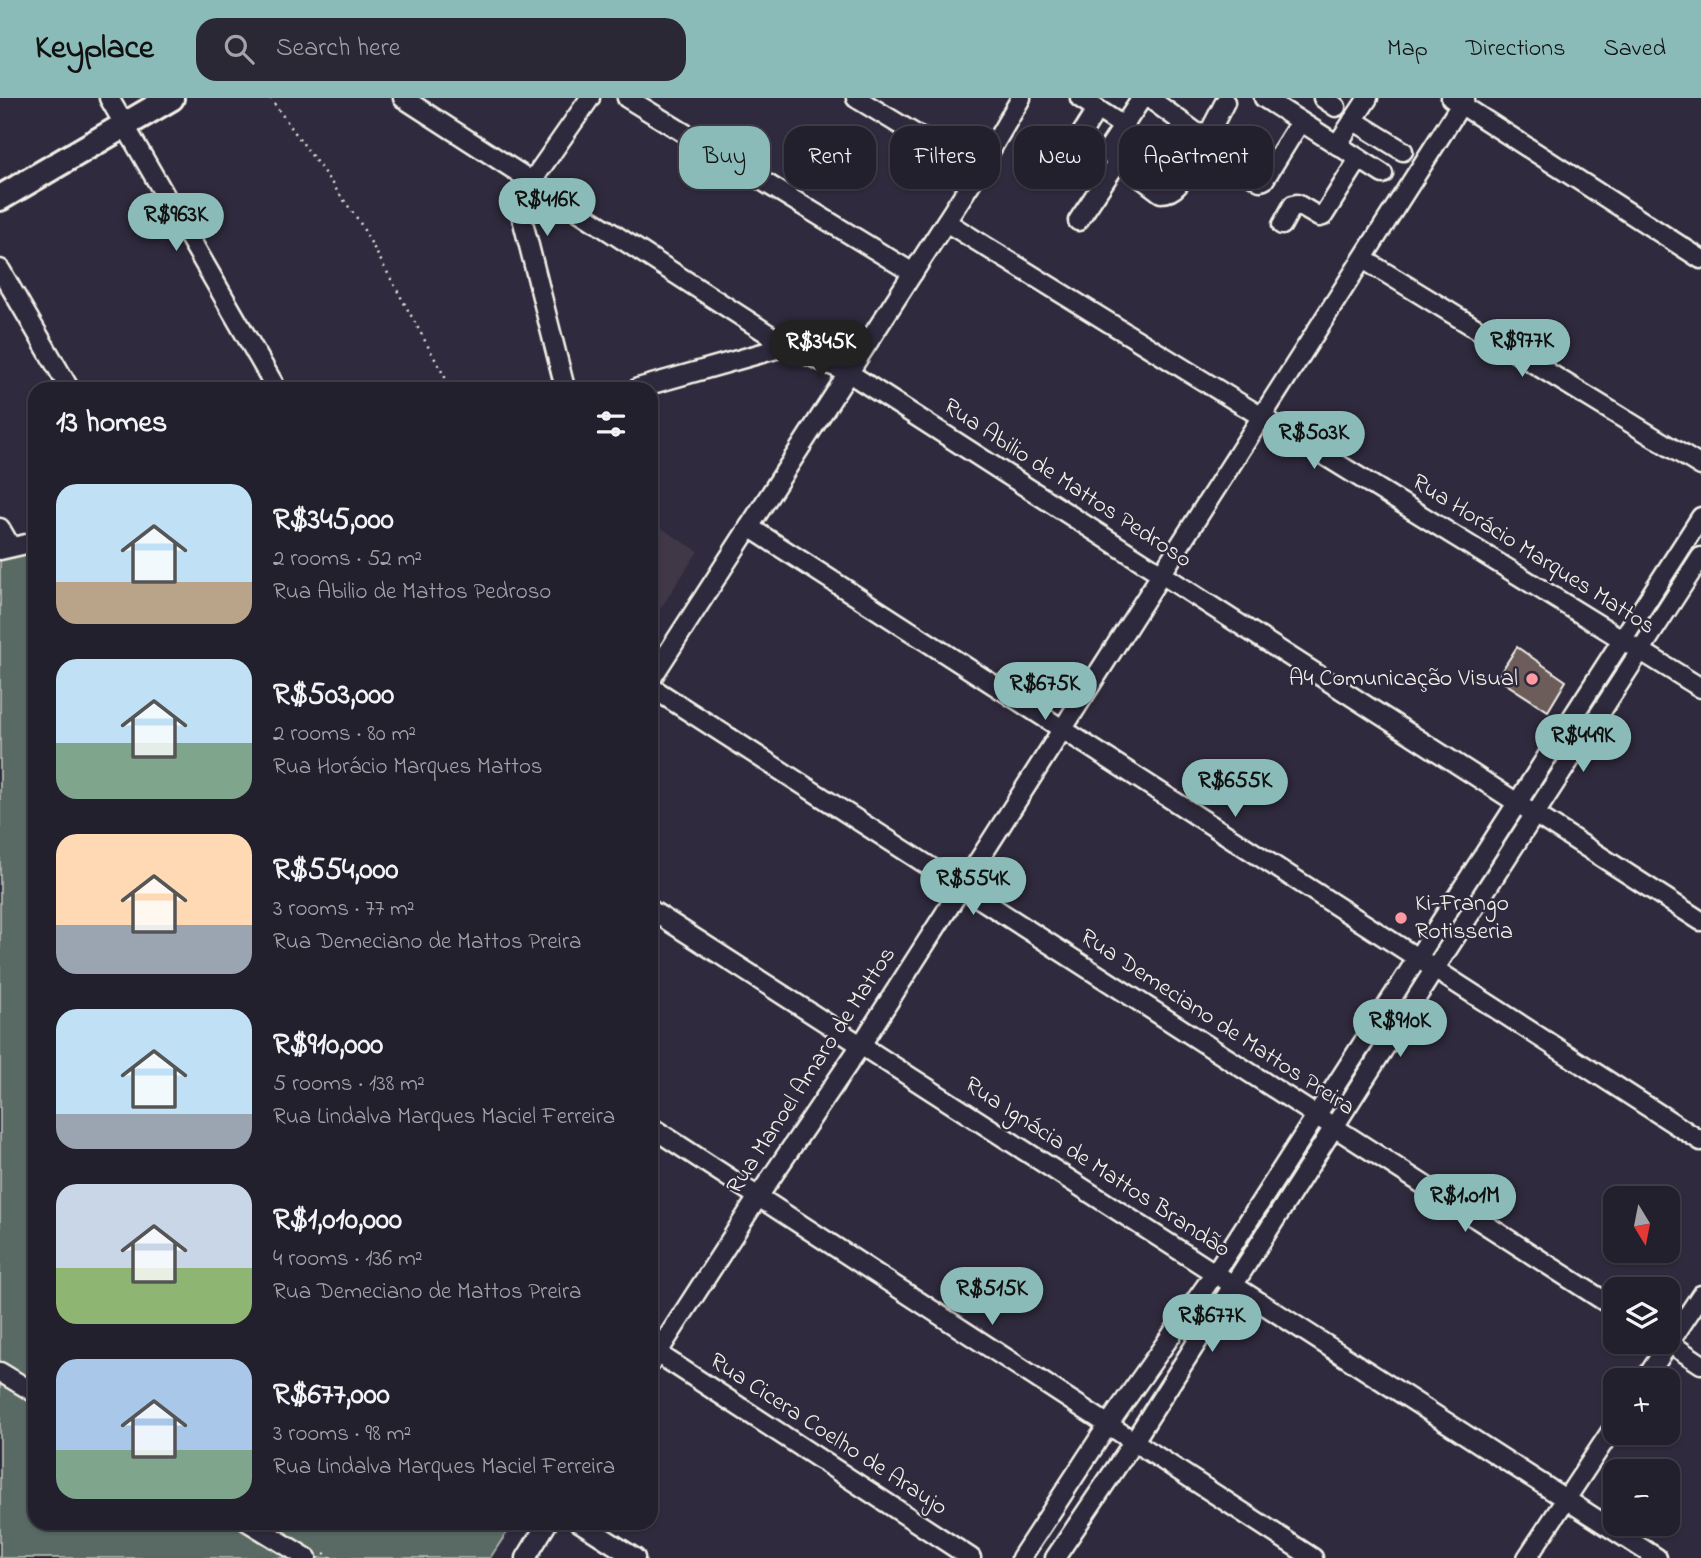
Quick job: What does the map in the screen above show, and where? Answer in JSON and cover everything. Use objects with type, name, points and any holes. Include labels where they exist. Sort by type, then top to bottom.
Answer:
[{"type":"street","points":[[109,98],[124,132],[272,382]]},
{"type":"street","points":[[0,198],[124,132],[171,98]]},
{"type":"street","name":"Rua Abilio de Mattos Pedroso","points":[[403,98],[787,346],[849,373],[1701,920]]},
{"type":"street","points":[[563,382],[519,206],[532,181],[590,98]]},
{"type":"street","points":[[627,98],[913,273]]},
{"type":"street","points":[[856,98],[902,126]]},
{"type":"street","points":[[1000,134],[1021,98]]},
{"type":"street","points":[[1080,98],[1123,126],[1142,98]]},
{"type":"street","points":[[1149,98],[1197,132],[1205,134],[1212,130],[1225,102]]},
{"type":"street","points":[[1337,145],[1368,98]]},
{"type":"street","points":[[1269,99],[1382,174]]},
{"type":"street","points":[[1459,100],[1701,259]]},
{"type":"street","name":"Rua Manoel Amaro de Mattos","points":[[658,1352],[758,1197],[865,1041],[1363,259],[1459,100]]},
{"type":"street","points":[[1087,126],[1097,110]]},
{"type":"street","points":[[1353,120],[1403,151]]},
{"type":"street","points":[[1273,166],[1300,122]]},
{"type":"street","points":[[1078,221],[1118,161],[1108,154],[1108,149],[1119,132]]},
{"type":"street","points":[[1282,225],[1293,205],[1297,204],[1322,216],[1359,159]]},
{"type":"street","points":[[658,680],[749,527],[967,189]]},
{"type":"street","points":[[1157,189],[1168,193],[1176,189]]},
{"type":"street","name":"Rua Horácio Marques Mattos","points":[[946,222],[1701,688]]},
{"type":"street","points":[[1363,259],[1701,466]]},
{"type":"street","points":[[0,269],[66,382]]},
{"type":"street","points":[[658,382],[787,346]]},
{"type":"street","points":[[1021,1558],[1108,1425],[1215,1273],[1310,1111],[1416,959],[1701,517]]},
{"type":"street","points":[[749,527],[1060,735],[1701,1141]]},
{"type":"street","points":[[0,528],[6,549],[28,544]]},
{"type":"street","points":[[1055,1558],[1134,1441],[1701,557]]},
{"type":"street","name":"Rua Demeciano de Mattos Preira","points":[[658,690],[1603,1300]]},
{"type":"street","name":"Rua Ignácia de Mattos Brandão","points":[[658,914],[865,1041],[1215,1273],[1657,1558]]},
{"type":"street","points":[[658,1133],[1313,1558]]},
{"type":"street","points":[[1680,1326],[1701,1295]]},
{"type":"street","points":[[1680,1351],[1701,1364]]},
{"type":"street","name":"Rua Cicera Coelho de Araujo","points":[[658,1361],[971,1558]]},
{"type":"street","points":[[0,1372],[28,1389]]},
{"type":"street","points":[[1527,1558],[1603,1443]]},
{"type":"street","points":[[261,1530],[307,1558]]},
{"type":"street","points":[[526,1558],[543,1530]]},
{"type":"street","points":[[591,1530],[635,1558]]},
{"type":"path","points":[[270,98],[359,221],[448,382]]},
{"type":"shaded area","points":[[658,526],[698,551],[658,612]]},
{"type":"green space","points":[[28,544],[28,1530],[508,1530],[490,1558],[0,1558],[0,551]]},
{"type":"building","name":"A4 Comunicação Visual","points":[[1517,647],[1566,681],[1548,711],[1497,678]]},
{"type":"place","name":"A4 Comunicação Visual","points":[[1532,679]]},
{"type":"place","name":"Ki-Frango Rotisseria","points":[[1401,918]]}]
